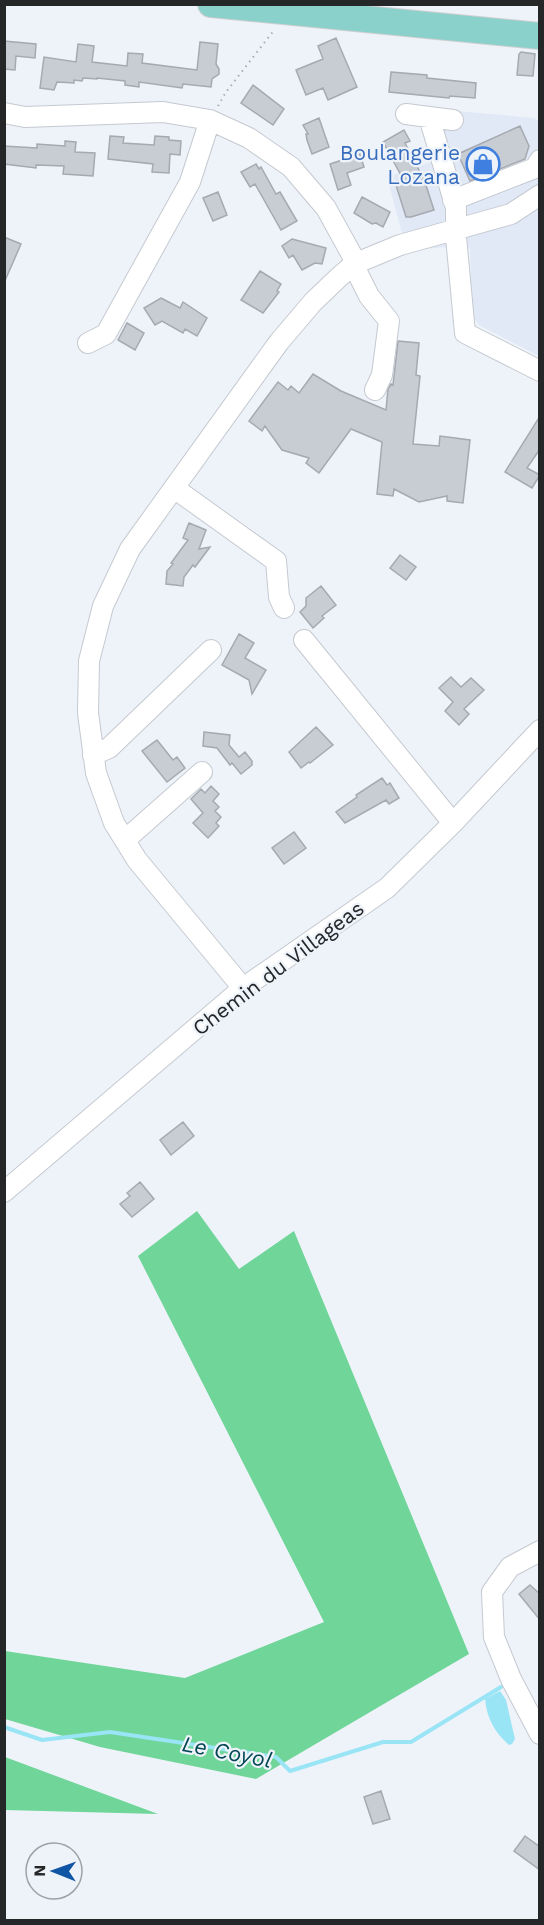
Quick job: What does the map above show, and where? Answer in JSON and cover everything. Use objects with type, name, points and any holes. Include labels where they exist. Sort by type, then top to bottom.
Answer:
[{"type":"main road","points":[[211,4],[540,36]]},
{"type":"street","points":[[4,113],[24,117],[163,112],[210,120],[249,138],[291,167],[326,208],[353,257],[369,296],[389,321],[382,375],[375,390]]},
{"type":"street","points":[[406,114],[453,120]]},
{"type":"street","points":[[429,117],[456,208],[465,333],[540,371]]},
{"type":"street","points":[[88,343],[106,334],[190,182],[210,120]]},
{"type":"street","points":[[453,200],[535,168],[540,160]]},
{"type":"street","points":[[243,988],[137,860],[114,823],[103,793],[96,773],[88,713],[88,661],[103,606],[130,549],[279,342],[313,302],[354,264],[400,245],[511,214],[540,195]]},
{"type":"street","points":[[174,488],[276,561],[279,597],[284,608]]},
{"type":"street","points":[[304,640],[453,823]]},
{"type":"street","points":[[93,755],[109,748],[211,650]]},
{"type":"street","name":"Chemin du Villageas","points":[[4,1192],[243,988],[387,888],[453,823],[540,730]]},
{"type":"street","points":[[125,840],[202,772]]},
{"type":"street","points":[[540,1551],[510,1567],[492,1592],[494,1637],[510,1679],[540,1734]]},
{"type":"path","points":[[210,120],[226,92],[274,31],[278,11]]},
{"type":"shaded area","points":[[423,108],[534,118],[539,121],[539,356],[479,325],[472,315],[470,249],[444,247],[411,251],[402,233],[387,177],[434,161]]},
{"type":"green space","points":[[197,1211],[239,1269],[294,1231],[469,1654],[256,1779],[100,1747],[5,1719],[5,1651],[185,1678],[324,1622],[138,1256]]},
{"type":"green space","points":[[5,1757],[158,1814],[5,1810]]},
{"type":"water","points":[[500,1691],[506,1700],[515,1739],[509,1745],[495,1730],[486,1706],[485,1699]]},
{"type":"building","points":[[336,38],[357,87],[328,100],[323,88],[306,95],[296,70],[323,59],[318,46]]},
{"type":"building","points":[[4,41],[36,44],[35,58],[16,56],[15,70],[4,69]]},
{"type":"building","points":[[200,42],[218,44],[216,64],[219,74],[212,79],[211,87],[183,84],[182,88],[139,82],[139,87],[125,85],[125,81],[83,78],[82,81],[74,80],[74,83],[57,82],[54,90],[40,88],[44,57],[76,62],[78,44],[94,46],[92,62],[127,66],[128,53],[143,54],[142,63],[197,70]]},
{"type":"building","points":[[521,52],[535,54],[533,76],[517,75]]},
{"type":"building","points":[[391,72],[476,83],[475,98],[450,96],[449,98],[389,92]]},
{"type":"building","points":[[253,85],[284,109],[273,125],[241,103]]},
{"type":"building","points":[[319,118],[329,147],[312,154],[307,140],[306,134],[308,134],[303,125]]},
{"type":"building","points":[[520,126],[529,146],[525,159],[470,181],[458,154]]},
{"type":"building","points":[[404,130],[410,141],[405,143],[422,173],[434,210],[411,217],[406,217],[395,182],[403,179],[383,142]]},
{"type":"building","points":[[110,136],[124,137],[123,143],[154,145],[155,136],[169,137],[169,140],[181,141],[180,155],[170,154],[169,173],[152,172],[153,164],[108,159]]},
{"type":"building","points":[[65,141],[76,142],[75,152],[95,153],[93,176],[63,174],[64,166],[36,165],[36,168],[4,164],[4,146],[37,148],[37,144],[65,146]]},
{"type":"building","points":[[360,154],[364,167],[347,173],[351,185],[338,190],[330,164]]},
{"type":"building","points":[[256,164],[259,169],[261,167],[276,194],[280,192],[297,221],[281,230],[255,184],[250,187],[241,172]]},
{"type":"building","points":[[218,192],[227,215],[213,221],[203,198]]},
{"type":"building","points":[[362,197],[390,212],[383,227],[376,223],[372,224],[354,213]]},
{"type":"building","points":[[4,237],[21,244],[4,283]]},
{"type":"building","points":[[292,239],[326,248],[322,264],[315,263],[302,270],[293,255],[289,258],[282,246]]},
{"type":"building","points":[[260,271],[281,284],[277,291],[279,292],[263,313],[241,300]]},
{"type":"building","points":[[161,298],[180,308],[183,302],[207,318],[197,336],[185,329],[183,333],[162,321],[155,325],[144,308]]},
{"type":"building","points":[[127,323],[144,333],[135,350],[118,340]]},
{"type":"building","points":[[398,341],[419,343],[416,375],[420,376],[413,444],[439,446],[440,436],[470,440],[463,503],[447,501],[447,496],[419,502],[394,489],[393,496],[377,494],[382,442],[351,429],[319,473],[306,463],[309,458],[282,450],[265,426],[262,431],[249,421],[278,382],[288,390],[291,386],[299,393],[313,374],[341,391],[386,410],[388,389],[391,384],[393,385]]},
{"type":"building","points":[[540,416],[540,449],[527,468],[540,475],[532,488],[505,472]]},
{"type":"building","points":[[189,523],[206,530],[199,549],[210,547],[184,577],[183,586],[166,584],[167,571],[173,564],[171,563],[188,540],[183,538]]},
{"type":"building","points":[[400,555],[416,567],[406,580],[390,568]]},
{"type":"building","points":[[321,586],[336,605],[322,616],[324,618],[313,628],[300,612],[306,606],[306,598]]},
{"type":"building","points":[[239,634],[254,643],[245,658],[266,670],[252,694],[249,680],[222,665]]},
{"type":"building","points":[[451,677],[461,687],[471,678],[484,690],[464,709],[469,714],[459,725],[445,711],[453,702],[439,688]]},
{"type":"building","points":[[316,727],[333,745],[301,768],[289,752]]},
{"type":"building","points":[[204,732],[230,735],[229,745],[239,757],[245,752],[252,761],[252,765],[241,774],[232,763],[230,765],[217,748],[203,746]]},
{"type":"building","points":[[157,740],[173,760],[177,757],[185,768],[167,782],[142,751]]},
{"type":"building","points":[[382,778],[387,785],[390,783],[399,798],[389,804],[386,800],[345,823],[336,812]]},
{"type":"building","points":[[211,786],[219,794],[213,801],[219,807],[215,811],[221,817],[216,823],[219,826],[208,838],[193,823],[203,813],[191,799],[201,789],[205,793]]},
{"type":"building","points":[[294,832],[306,848],[284,864],[272,848]]},
{"type":"building","points":[[183,1122],[194,1136],[171,1155],[160,1140]]},
{"type":"building","points":[[140,1182],[154,1199],[132,1217],[120,1204],[130,1196],[127,1193]]},
{"type":"building","points":[[530,1585],[540,1594],[540,1620],[519,1594]]},
{"type":"building","points":[[381,1791],[390,1819],[373,1824],[364,1797]]},
{"type":"building","points":[[525,1836],[540,1847],[540,1870],[514,1851]]},
{"type":"waterway","name":"Le Coyol","points":[[4,1727],[42,1740],[110,1732],[276,1757],[290,1771],[383,1742],[411,1742],[501,1687]]},
{"type":"place","name":"Boulangerie Lozana","points":[[483,164]]}]
